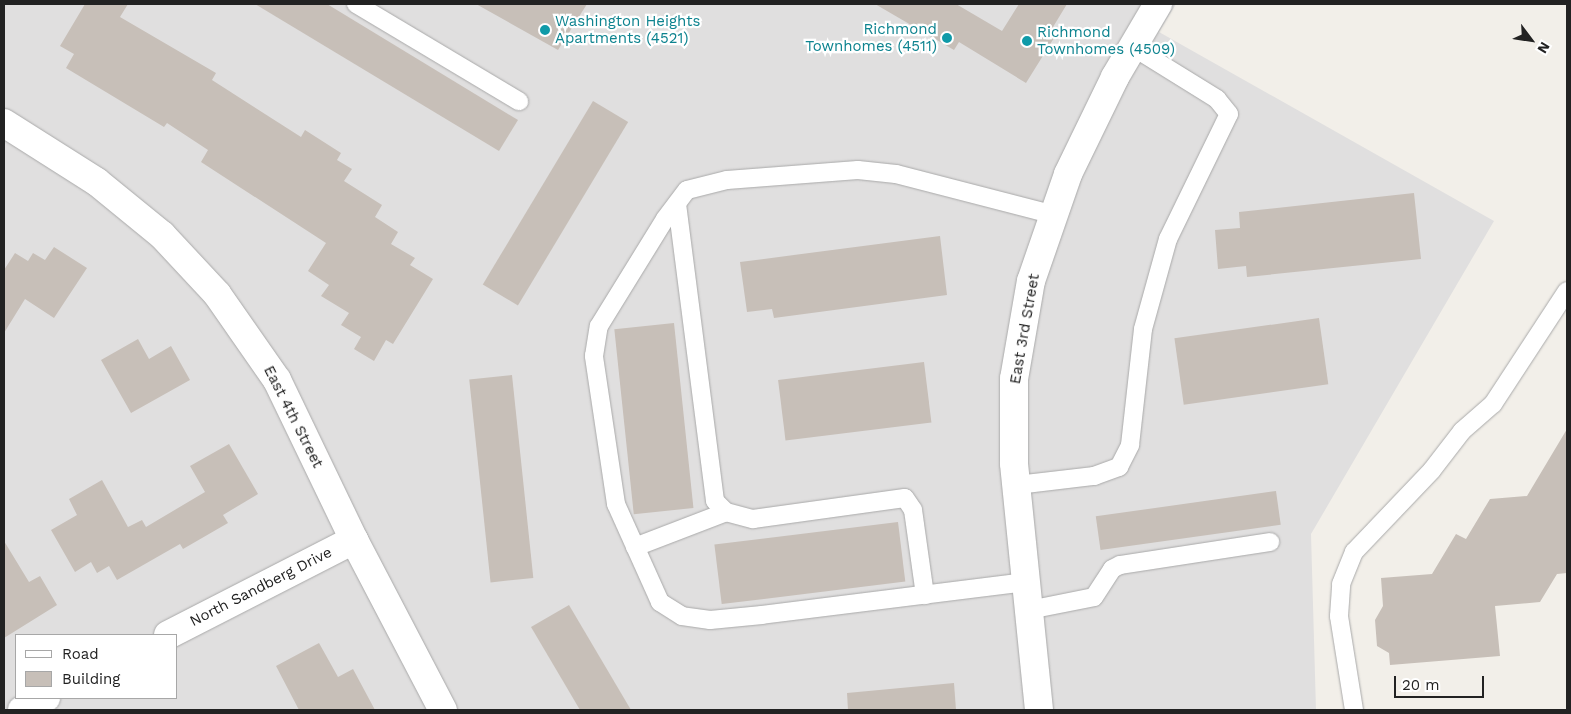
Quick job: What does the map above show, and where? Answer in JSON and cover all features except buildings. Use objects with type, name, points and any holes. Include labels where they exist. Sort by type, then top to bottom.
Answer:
[{"type":"street","name":"East 3rd Street","points":[[1039,710],[1016,485],[1014,379],[1031,281],[1068,174],[1133,46],[1158,4]]},
{"type":"street","name":"East 4th Street","points":[[4,123],[97,182],[162,235],[217,294],[277,380],[354,540],[443,710]]},
{"type":"street","name":"North Sandberg Drive","points":[[170,634],[354,540]]},
{"type":"street","points":[[22,710],[44,699]]},
{"type":"lane","points":[[356,4],[519,101]]},
{"type":"lane","points":[[1016,485],[1094,476],[1119,467],[1130,445],[1142,329],[1168,239],[1229,114],[1217,99],[1133,46]]},
{"type":"lane","points":[[1026,582],[719,619],[682,616],[660,602],[616,504],[594,356],[599,326],[687,190],[727,180],[858,170],[896,174],[1054,215]]},
{"type":"lane","points":[[677,204],[715,501],[726,512],[753,519],[904,498],[913,510],[925,595]]},
{"type":"lane","points":[[1354,710],[1339,616],[1341,584],[1354,552],[1432,470],[1462,431],[1493,404],[1567,291]]},
{"type":"lane","points":[[635,546],[726,512]]},
{"type":"lane","points":[[1029,610],[1094,597],[1112,569],[1120,564],[1270,542]]},
{"type":"shaded area","points":[[4,4],[1176,4],[1159,32],[1494,221],[1311,534],[1316,710],[4,710]]},
{"type":"place","name":"Washington Heights Apartments (4521)","points":[[545,30]]},
{"type":"place","name":"Richmond Townhomes (4511)","points":[[947,38]]},
{"type":"place","name":"Richmond Townhomes (4509)","points":[[1027,41]]}]
